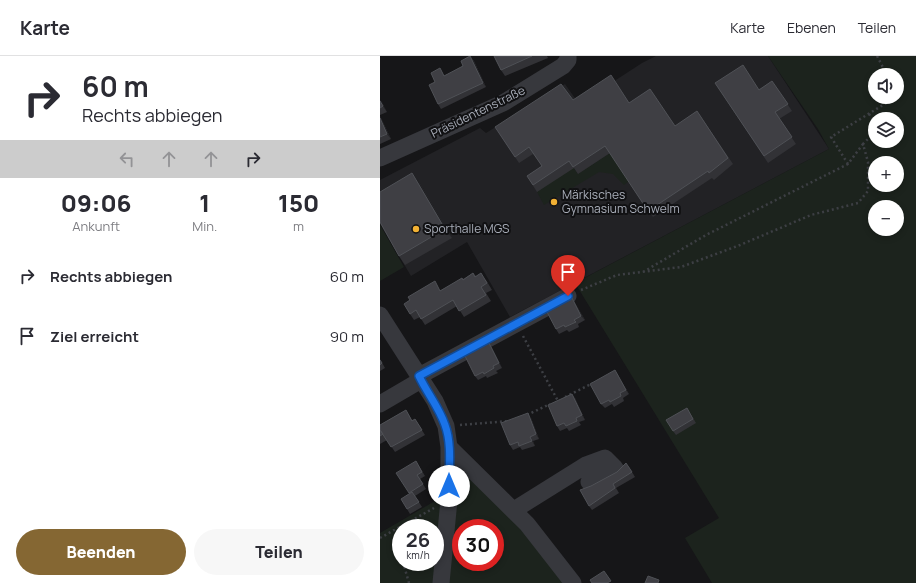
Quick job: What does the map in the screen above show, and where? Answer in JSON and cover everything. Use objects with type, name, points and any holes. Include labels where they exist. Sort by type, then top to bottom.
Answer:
[{"type":"street","name":"Präsidentenstraße","points":[[380,158],[473,117],[520,94],[563,66],[568,60],[568,56]]},
{"type":"street","points":[[380,404],[420,378],[568,296]]},
{"type":"street","points":[[380,315],[435,401],[446,426],[449,447],[449,500],[441,583]]},
{"type":"street","points":[[449,447],[528,524],[573,583]]},
{"type":"street","points":[[514,510],[586,465],[605,458],[615,468],[589,482]]},
{"type":"path","points":[[877,56],[884,68]]},
{"type":"path","points":[[872,112],[885,104]]},
{"type":"path","points":[[848,164],[831,137],[868,115]]},
{"type":"path","points":[[642,273],[706,235],[848,164],[868,139]]},
{"type":"path","points":[[568,296],[617,275],[681,267],[740,245],[811,215],[858,203],[868,191],[868,162],[863,144]]},
{"type":"path","points":[[516,324],[558,400]]},
{"type":"path","points":[[522,417],[596,381]]},
{"type":"path","points":[[446,426],[515,420]]},
{"type":"path","points":[[415,519],[449,500]]},
{"type":"path","points":[[380,538],[392,532]]},
{"type":"path","points":[[406,571],[409,583]]},
{"type":"shaded area","name":"Märkisches Gymnasium Schwelm","points":[[656,56],[768,56],[829,149],[510,317],[467,242],[411,276],[380,224],[380,180],[480,128],[486,133],[565,84],[579,104],[642,63]]},
{"type":"shaded area","points":[[768,56],[916,56],[916,583],[712,583],[685,538],[719,518],[575,283],[829,149],[818,129]]},
{"type":"shaded area","points":[[610,153],[629,181],[624,185],[613,174],[599,172],[544,205],[537,192],[573,166],[578,174]]},
{"type":"shaded area","points":[[380,225],[404,267],[380,281]]},
{"type":"shaded area","points":[[454,451],[580,583],[380,583],[380,533],[392,526],[392,571],[444,571],[444,519],[404,519],[447,494]]},
{"type":"building","points":[[470,56],[483,83],[438,104],[429,85],[435,82],[431,73],[440,68],[444,76],[463,66],[461,61]]},
{"type":"building","points":[[494,56],[532,56],[501,70]]},
{"type":"building","points":[[743,65],[759,90],[772,81],[788,104],[775,112],[792,137],[764,156],[715,83]]},
{"type":"building","points":[[611,75],[629,103],[650,89],[675,126],[697,111],[728,158],[709,173],[708,171],[648,211],[605,146],[573,167],[569,161],[533,185],[527,176],[542,166],[529,147],[515,157],[495,127],[561,84],[573,100]]},
{"type":"building","points":[[380,101],[383,106],[380,108]]},
{"type":"building","points":[[380,118],[387,134],[380,137]]},
{"type":"building","name":"Sporthalle MGS","points":[[412,173],[445,229],[399,256],[380,222],[380,192]]},
{"type":"building","points":[[473,273],[475,277],[481,273],[487,283],[481,287],[486,295],[459,311],[453,300],[421,319],[416,310],[410,314],[404,304],[410,300],[408,297],[435,281],[440,291],[462,278],[463,280]]},
{"type":"building","points":[[572,298],[581,316],[574,320],[576,322],[556,329],[547,312]]},
{"type":"building","points":[[489,343],[499,363],[484,374],[483,372],[475,376],[465,356]]},
{"type":"building","points":[[615,370],[626,390],[620,393],[621,396],[610,402],[609,400],[601,404],[590,384]]},
{"type":"building","points":[[572,394],[582,415],[576,418],[577,421],[566,426],[564,423],[557,426],[548,405]]},
{"type":"building","points":[[687,408],[693,419],[673,431],[666,420]]},
{"type":"building","points":[[406,410],[412,421],[415,419],[422,430],[391,447],[383,434],[380,436],[380,425]]},
{"type":"building","points":[[528,413],[536,434],[530,437],[532,441],[519,446],[518,442],[510,445],[501,423]]},
{"type":"building","points":[[416,461],[422,472],[417,475],[423,484],[409,493],[396,473]]},
{"type":"building","points":[[626,463],[632,472],[613,484],[615,488],[589,506],[580,490],[591,486],[617,472]]},
{"type":"building","points":[[412,492],[419,502],[407,509],[401,499]]},
{"type":"building","points":[[604,571],[611,581],[607,583],[592,583],[590,580]]},
{"type":"building","points":[[648,576],[659,580],[658,583],[645,583]]},
{"type":"place","name":"Märkisches Gymnasium Schwelm","points":[[554,202]]},
{"type":"place","name":"Sporthalle MGS","points":[[416,229]]},
{"type":"route","points":[[449,486],[449,447],[446,426],[435,401],[419,376],[568,296]]}]
